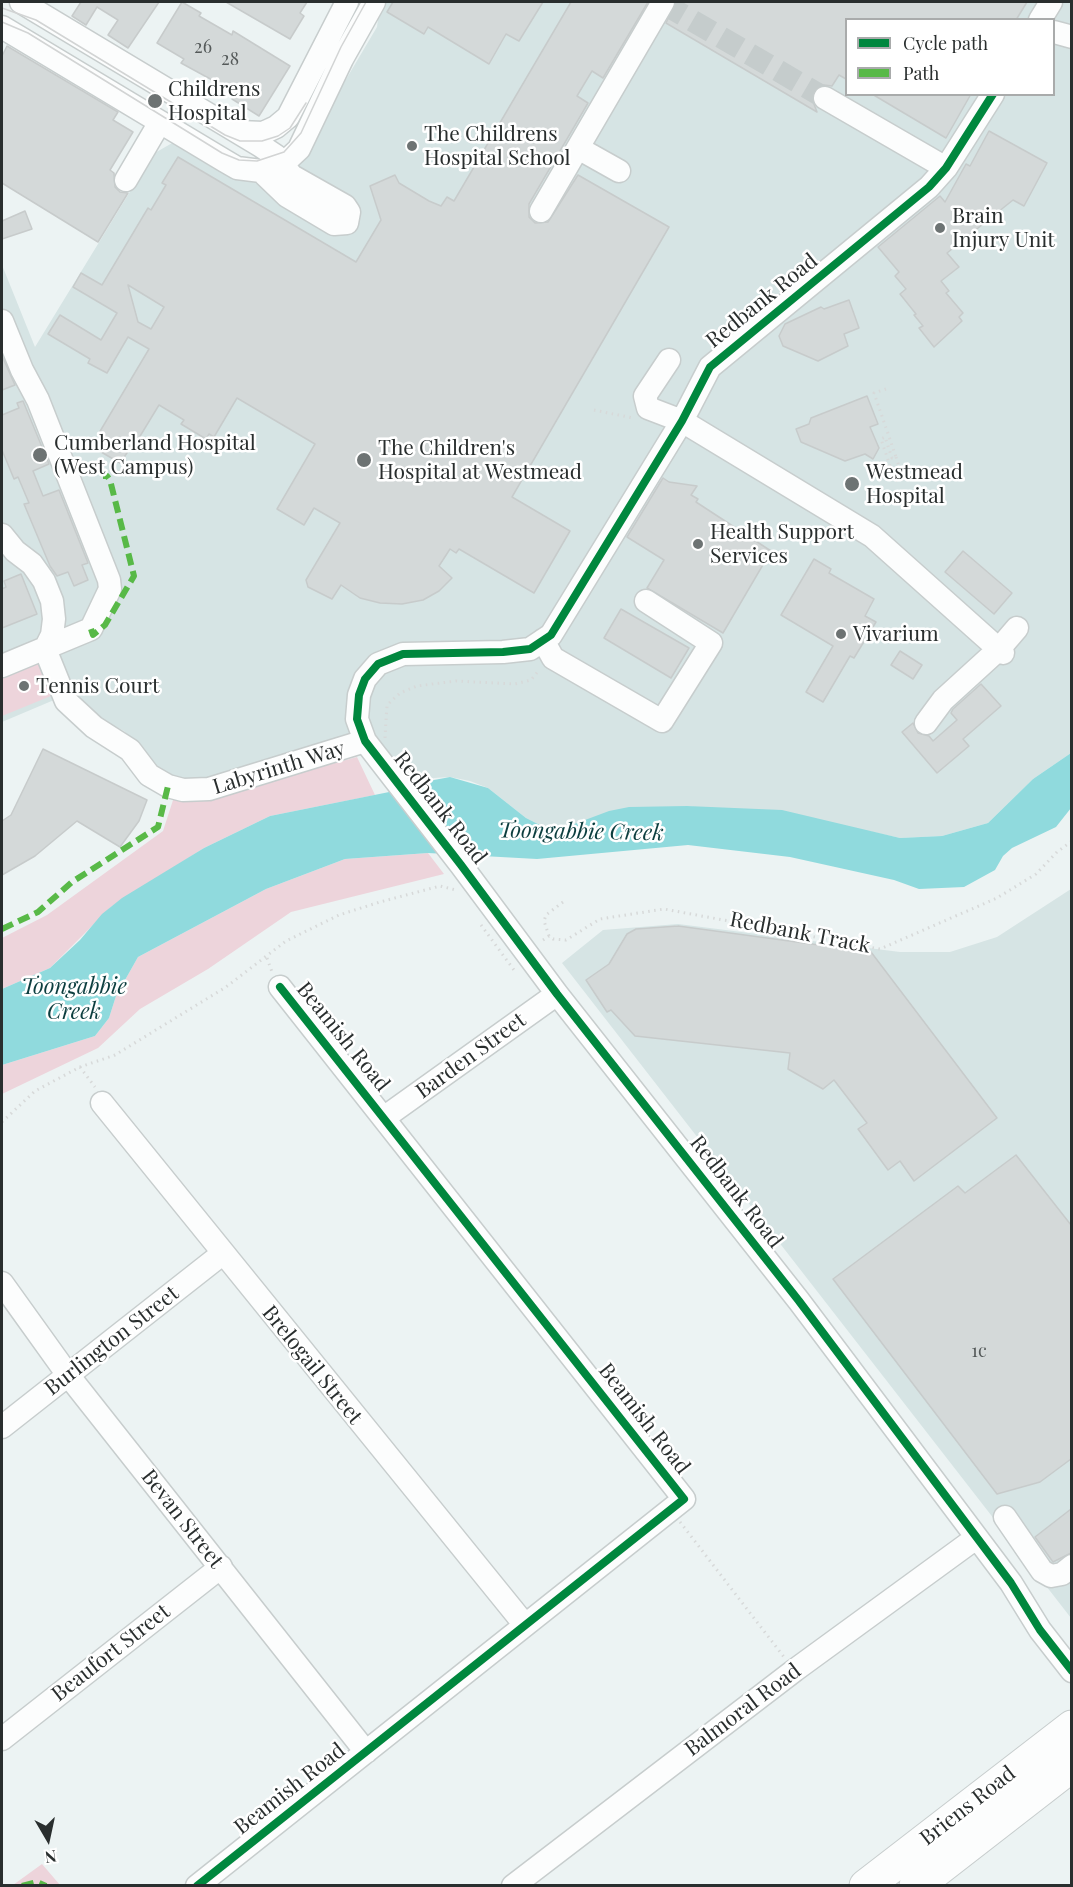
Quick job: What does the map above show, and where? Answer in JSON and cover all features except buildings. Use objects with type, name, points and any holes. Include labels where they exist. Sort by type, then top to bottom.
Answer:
[{"type":"highway","name":"Briens Road","points":[[866,1886],[1071,1727]]},
{"type":"highway","name":"Briens Road","points":[[921,1884],[1071,1765]]},
{"type":"street","points":[[2,14],[9,2]]},
{"type":"street","points":[[21,2],[240,132],[283,164],[292,176],[345,206],[349,212],[347,223],[334,224],[287,196],[261,171]]},
{"type":"street","points":[[240,132],[263,133],[276,127],[288,117],[347,2]]},
{"type":"street","points":[[2,27],[237,168],[261,171],[283,164],[299,149],[307,137],[342,59],[374,2]]},
{"type":"street","points":[[541,211],[663,2]]},
{"type":"street","points":[[1041,18],[1051,2]]},
{"type":"street","points":[[1055,33],[1071,37]]},
{"type":"street","name":"Redbank Road","points":[[992,96],[946,168],[845,268],[710,367],[682,421],[551,635],[530,649],[503,652],[403,654],[378,664],[364,679],[359,695],[357,719],[397,782],[557,994],[799,1301],[1011,1583],[1040,1630],[1071,1671]]},
{"type":"street","points":[[825,98],[946,168]]},
{"type":"street","points":[[126,180],[160,122]]},
{"type":"street","points":[[578,148],[619,171]]},
{"type":"street","points":[[2,321],[22,370],[38,400],[109,580],[110,589],[91,629],[2,666]]},
{"type":"street","points":[[669,360],[648,390],[645,402],[648,408],[682,421],[872,536],[1001,651]]},
{"type":"street","points":[[2,535],[15,551],[32,564],[44,581],[52,601],[54,619],[52,635],[45,649]]},
{"type":"street","points":[[543,640],[554,658],[662,722],[711,643],[646,601]]},
{"type":"street","points":[[926,723],[943,700],[1001,651],[1017,628]]},
{"type":"street","name":"Labyrinth Way","points":[[45,649],[66,701],[81,717],[130,750],[149,774],[168,786],[183,790],[209,789],[374,743]]},
{"type":"street","name":"Beamish Road","points":[[197,1886],[684,1498],[280,987]]},
{"type":"street","name":"Barden Street","points":[[385,1118],[557,994]]},
{"type":"street","name":"Brelogail Street","points":[[102,1103],[222,1254],[525,1625]]},
{"type":"street","name":"Burlington Street","points":[[2,1427],[222,1254]]},
{"type":"street","name":"Bevan Street","points":[[2,1283],[68,1375],[366,1752]]},
{"type":"street","points":[[1005,1517],[1041,1571],[1051,1576],[1062,1574],[1071,1566]]},
{"type":"street","name":"Balmoral Road","points":[[513,1886],[795,1671],[976,1538]]},
{"type":"street","name":"Beaufort Street","points":[[2,1739],[221,1567]]},
{"type":"path","points":[[886,389],[874,393],[903,479]]},
{"type":"path","points":[[594,410],[626,415],[635,419]]},
{"type":"path","points":[[896,457],[892,458],[885,437],[881,439],[895,481],[912,476]]},
{"type":"path","points":[[374,743],[385,741],[387,705],[400,693],[417,686],[456,681],[514,684],[531,680],[544,664]]},
{"type":"path","points":[[549,936],[544,921],[546,915],[556,904],[564,902]]},
{"type":"path","points":[[80,1067],[102,1103]]},
{"type":"path","points":[[670,1509],[795,1671]]},
{"type":"shaded area","points":[[385,2],[1071,2],[1071,753],[1033,779],[988,823],[942,836],[900,838],[845,826],[687,806],[553,828],[526,818],[488,788],[470,781],[450,777],[434,778],[409,788],[368,728],[350,733],[344,741],[212,781],[187,781],[164,773],[124,731],[99,718],[82,701],[69,681],[54,700],[2,722],[2,265],[35,347],[153,154],[174,142],[245,177],[296,164],[377,27],[379,11]]},
{"type":"shaded area","name":"Tennis Court","points":[[37,661],[51,696],[2,716],[2,675]]},
{"type":"shaded area","points":[[357,757],[375,795],[270,816],[204,848],[111,907],[50,968],[2,989],[2,938],[47,915],[163,831],[174,797],[200,799]]},
{"type":"shaded area","points":[[428,853],[444,874],[291,912],[208,969],[140,1009],[98,1048],[2,1094],[2,1065],[95,1036],[109,1018],[116,996],[138,957],[266,889],[345,859]]},
{"type":"shaded area","points":[[1071,889],[1071,1618],[562,963],[603,930],[678,924],[900,952],[950,952],[997,937]]},
{"type":"shaded area","points":[[42,1864],[60,1885],[13,1885]]},
{"type":"water","name":"Toongabbie Creek","points":[[1071,753],[1071,808],[1056,827],[1012,848],[1003,856],[995,870],[964,887],[919,889],[894,880],[790,857],[688,845],[537,859],[428,853],[345,859],[266,889],[138,957],[116,996],[109,1018],[95,1036],[2,1065],[2,989],[50,968],[80,940],[102,914],[122,898],[204,848],[270,816],[419,786],[418,783],[450,777],[488,788],[526,818],[553,828],[569,826],[609,811],[629,807],[687,806],[782,810],[900,838],[942,836],[988,823],[1033,779]]},
{"type":"tunnel","points":[[664,4],[825,98]]},
{"type":"tram line","points":[[2,22],[28,33],[222,153],[239,160],[257,161],[284,152],[301,133],[341,47],[366,2]]},
{"type":"tram line","points":[[2,8],[36,20],[225,135],[240,141],[262,141],[278,136],[290,128],[306,103]]},
{"type":"marked path","points":[[91,629],[93,635],[105,625],[134,576],[110,480],[107,476],[103,476]]},
{"type":"marked path","points":[[2,929],[38,912],[72,882],[158,827],[168,786]]},
{"type":"marked path","points":[[22,1886],[37,1882],[46,1886]]},
{"type":"cycle path","points":[[992,96],[946,168],[929,187],[710,367],[682,421],[551,635],[530,649],[503,652],[403,654],[378,664],[365,679],[359,695],[357,719],[365,741],[557,994],[799,1301],[1011,1583],[1040,1630],[1072,1671]]},
{"type":"cycle path","points":[[197,1886],[684,1499],[280,987]]},
{"type":"place","name":"Childrens Hospital","points":[[155,101]]},
{"type":"place","name":"The Childrens Hospital School","points":[[412,146]]},
{"type":"place","name":"Brain Injury Unit","points":[[940,228]]},
{"type":"place","name":"Cumberland Hospital (West Campus)","points":[[40,455]]},
{"type":"place","name":"The Children's Hospital at Westmead","points":[[364,460]]},
{"type":"place","name":"Westmead Hospital","points":[[852,484]]},
{"type":"place","name":"Health Support Services","points":[[698,544]]},
{"type":"place","name":"Vivarium","points":[[841,634]]},
{"type":"place","name":"Tennis Court","points":[[24,686]]}]
